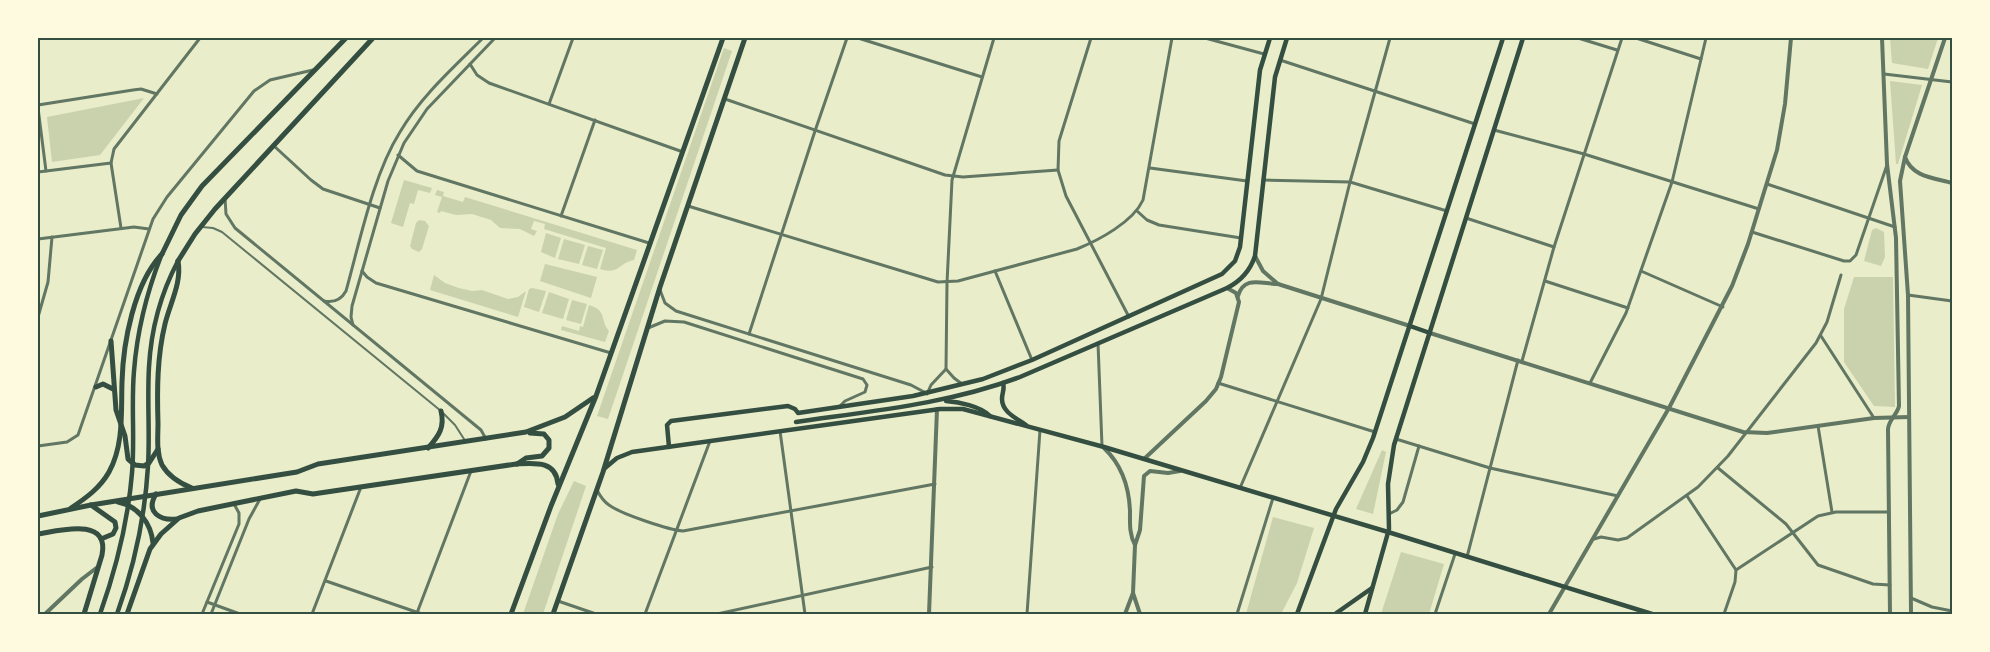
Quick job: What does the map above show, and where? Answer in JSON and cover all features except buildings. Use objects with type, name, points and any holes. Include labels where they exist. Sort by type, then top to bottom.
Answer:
[{"type":"main road","points":[[100,614],[116,561],[128,508],[133,458],[135,358],[141,323],[162,254],[178,221],[198,192],[346,38]]},
{"type":"main road","points":[[117,614],[133,563],[146,497],[150,358],[156,319],[166,287],[178,261],[200,228],[373,38]]},
{"type":"main road","points":[[511,614],[558,486],[596,396],[723,38]]},
{"type":"main road","points":[[553,614],[603,472],[660,287],[746,38]]},
{"type":"main road","points":[[669,447],[667,425],[671,421],[788,406],[795,409],[798,413],[927,394],[965,385],[1032,360],[1222,274],[1235,261],[1241,238],[1260,70],[1270,38]]},
{"type":"main road","points":[[796,422],[942,400],[1003,383],[1227,288],[1244,275],[1255,256],[1275,78],[1287,38]]},
{"type":"main road","points":[[1297,614],[1334,516],[1363,462],[1375,432],[1503,38]]},
{"type":"main road","points":[[1365,614],[1388,532],[1389,477],[1396,439],[1523,38]]},
{"type":"main road","points":[[69,510],[94,492],[106,476],[117,452],[121,425],[124,360],[131,321],[148,273],[162,254]]},
{"type":"main road","points":[[178,261],[178,282],[165,322],[158,363],[158,450],[166,472],[177,481],[192,488]]},
{"type":"main road","points":[[1410,326],[1430,332]]},
{"type":"main road","points":[[111,341],[116,413],[126,438],[127,456],[132,464],[147,465],[158,450]]},
{"type":"main road","points":[[1003,383],[1005,387],[1002,400],[1004,408],[1028,426]]},
{"type":"main road","points":[[96,387],[106,385],[113,389]]},
{"type":"main road","points":[[38,516],[91,505],[297,472],[318,464],[526,432],[565,417],[596,396]]},
{"type":"main road","points":[[942,400],[962,403],[984,411],[991,417]]},
{"type":"main road","points":[[603,472],[611,462],[625,454],[937,409],[957,408],[1144,459],[1388,532],[1640,613],[1652,614]]},
{"type":"main road","points":[[428,448],[441,430],[443,420],[441,411]]},
{"type":"main road","points":[[516,464],[526,458],[542,456],[549,448],[549,440],[544,434],[526,432]]},
{"type":"main road","points":[[156,494],[153,506],[157,515],[166,519],[179,518],[198,511],[296,491],[313,494],[516,464],[539,463],[548,466],[557,476],[558,486]]},
{"type":"main road","points":[[115,501],[128,505],[143,516],[149,527],[153,544]]},
{"type":"main road","points":[[91,505],[115,522],[114,534],[101,539]]},
{"type":"main road","points":[[126,614],[153,544],[165,529],[179,518]]},
{"type":"main road","points":[[38,534],[85,528],[94,532],[101,539],[104,548],[84,614]]},
{"type":"main road","points":[[1335,614],[1373,587]]},
{"type":"street","points":[[121,228],[111,162],[112,155],[118,142],[200,38]]},
{"type":"street","points":[[323,301],[335,301],[345,293],[386,158],[403,126],[420,104],[483,38]]},
{"type":"street","points":[[353,326],[351,310],[380,208],[398,155],[423,114],[495,38]]},
{"type":"street","points":[[549,104],[573,38]]},
{"type":"street","points":[[750,334],[815,131],[848,38]]},
{"type":"street","points":[[858,38],[982,77]]},
{"type":"street","points":[[965,385],[954,378],[946,369],[947,283],[953,177],[994,38]]},
{"type":"street","points":[[1091,38],[1059,141],[1058,170],[1064,192],[1129,316]]},
{"type":"street","points":[[688,206],[930,281],[947,283],[1067,252],[1091,242],[1127,220],[1137,211],[1145,196],[1172,38]]},
{"type":"street","points":[[1205,38],[1264,54]]},
{"type":"street","points":[[1240,488],[1321,299],[1350,182],[1390,38]]},
{"type":"street","points":[[1578,38],[1618,50]]},
{"type":"street","points":[[1467,557],[1520,361],[1554,247],[1622,38]]},
{"type":"street","points":[[1636,38],[1701,59]]},
{"type":"street","points":[[1590,383],[1628,308],[1672,182],[1706,38]]},
{"type":"street","points":[[1548,614],[1566,588],[1594,539],[1723,307],[1752,232],[1783,122],[1791,38]]},
{"type":"street","points":[[1882,38],[1887,164],[1895,227],[1899,406],[1897,412],[1892,417],[1888,429],[1890,614]]},
{"type":"street","points":[[1911,614],[1908,295],[1900,190],[1905,157],[1945,38]]},
{"type":"street","points":[[1280,60],[1475,124]]},
{"type":"street","points":[[470,64],[477,75],[486,82],[683,152]]},
{"type":"street","points":[[38,446],[71,441],[80,431],[133,272],[153,219],[167,197],[254,91],[270,80],[315,69]]},
{"type":"street","points":[[1884,74],[1952,82]]},
{"type":"street","points":[[46,171],[38,107],[133,90],[149,90],[157,94]]},
{"type":"street","points":[[725,99],[936,173],[953,177],[1058,170]]},
{"type":"street","points":[[561,216],[594,120]]},
{"type":"street","points":[[1494,130],[1584,154],[1759,209]]},
{"type":"street","points":[[274,146],[320,188],[380,208]]},
{"type":"street","points":[[398,155],[417,171],[649,243]]},
{"type":"street","points":[[1905,157],[1911,168],[1918,173],[1952,183]]},
{"type":"street","points":[[38,172],[111,162]]},
{"type":"street","points":[[1752,232],[1844,261],[1850,261],[1856,255],[1887,164]]},
{"type":"street","points":[[1150,168],[1248,181]]},
{"type":"street","points":[[1263,180],[1350,182],[1447,211]]},
{"type":"street","points":[[1767,184],[1895,227]]},
{"type":"street","points":[[226,198],[226,214],[232,226],[481,430],[486,439]]},
{"type":"street","points":[[1137,211],[1146,220],[1158,225],[1241,238]]},
{"type":"street","points":[[1466,218],[1554,247]]},
{"type":"street","points":[[38,239],[139,226],[149,229]]},
{"type":"street","points":[[38,317],[48,282],[52,237]]},
{"type":"street","points":[[1255,256],[1263,271],[1278,284]]},
{"type":"street","points":[[362,270],[367,277],[376,282],[611,353]]},
{"type":"street","points":[[995,271],[1032,360]]},
{"type":"street","points":[[1641,271],[1723,307]]},
{"type":"street","points":[[1594,539],[1601,537],[1618,540],[1627,538],[1687,496],[1718,468],[1810,353],[1821,336],[1830,314],[1840,274]]},
{"type":"street","points":[[1545,281],[1628,308]]},
{"type":"street","points":[[1144,459],[1206,401],[1218,383],[1238,296],[1242,287],[1250,282],[1278,284],[1410,326]]},
{"type":"street","points":[[660,287],[664,301],[676,312],[782,343],[913,385],[927,394],[931,385],[946,369]]},
{"type":"street","points":[[1227,288],[1233,290],[1238,296]]},
{"type":"street","points":[[1908,295],[1952,301]]},
{"type":"street","points":[[646,330],[662,322],[680,321],[864,380],[867,387],[864,394],[845,401],[839,407]]},
{"type":"street","points":[[1430,332],[1746,432],[1767,433],[1874,418],[1909,417]]},
{"type":"street","points":[[1821,336],[1874,418]]},
{"type":"street","points":[[780,352],[782,343]]},
{"type":"street","points":[[1098,343],[1103,447],[1115,460],[1125,480],[1129,496],[1131,533],[1135,545]]},
{"type":"street","points":[[1218,383],[1375,432]]},
{"type":"street","points":[[929,614],[937,409]]},
{"type":"street","points":[[1818,426],[1832,512]]},
{"type":"street","points":[[1027,614],[1040,430]]},
{"type":"street","points":[[780,431],[805,614]]},
{"type":"street","points":[[1396,439],[1490,468],[1618,496]]},
{"type":"street","points":[[645,614],[710,441]]},
{"type":"street","points":[[1389,514],[1397,510],[1403,502],[1419,446]]},
{"type":"street","points":[[1718,468],[1782,519],[1814,561],[1822,568],[1873,584],[1890,585]]},
{"type":"street","points":[[1125,614],[1133,593],[1135,545],[1140,530],[1145,474],[1152,470],[1168,473],[1180,470]]},
{"type":"street","points":[[417,613],[471,471]]},
{"type":"street","points":[[597,490],[602,500],[611,507],[677,530],[690,530],[935,484]]},
{"type":"street","points":[[312,614],[361,486]]},
{"type":"street","points":[[1687,496],[1736,570],[1735,582],[1724,614]]},
{"type":"street","points":[[1237,614],[1273,498]]},
{"type":"street","points":[[211,614],[249,519],[260,499]]},
{"type":"street","points":[[202,614],[239,524],[239,513],[234,504]]},
{"type":"street","points":[[1736,570],[1815,517],[1832,512],[1889,512]]},
{"type":"street","points":[[1435,614],[1455,554]]},
{"type":"street","points":[[45,614],[99,566]]},
{"type":"street","points":[[717,614],[932,567]]},
{"type":"street","points":[[326,581],[422,614]]},
{"type":"street","points":[[1133,593],[1140,614]]},
{"type":"street","points":[[1911,598],[1932,607],[1952,612]]},
{"type":"street","points":[[558,601],[596,614]]},
{"type":"street","points":[[207,602],[240,614]]},
{"type":"lane","points":[[200,228],[213,228],[222,232],[441,411],[457,427],[465,442]]},
{"type":"green space","points":[[1890,38],[1938,38],[1928,69],[1892,63]]},
{"type":"green space","points":[[724,48],[732,51],[608,419],[597,416]]},
{"type":"green space","points":[[1890,81],[1922,85],[1898,164],[1896,164]]},
{"type":"green space","points":[[144,98],[100,155],[52,162],[47,117]]},
{"type":"green space","points":[[404,180],[432,188],[430,193],[418,190],[414,204],[410,203],[403,227],[391,223]]},
{"type":"green space","points":[[437,190],[444,192],[443,196],[463,202],[465,197],[637,250],[634,260],[612,271],[600,269],[606,248],[544,229],[545,224],[534,221],[531,229],[537,231],[534,236],[520,229],[500,228],[491,220],[472,214],[456,215],[441,211],[440,213],[437,212],[442,197],[435,195]]},
{"type":"green space","points":[[419,220],[425,221],[429,226],[422,249],[419,252],[410,246],[416,223]]},
{"type":"green space","points":[[1876,228],[1884,232],[1885,257],[1881,266],[1864,261],[1872,230]]},
{"type":"green space","points":[[546,233],[561,238],[555,258],[541,252]]},
{"type":"green space","points":[[564,239],[585,245],[579,264],[558,259]]},
{"type":"green space","points":[[588,246],[603,250],[597,269],[582,265]]},
{"type":"green space","points":[[545,264],[597,277],[591,298],[540,281]]},
{"type":"green space","points":[[434,275],[445,283],[459,288],[472,291],[482,290],[508,299],[518,297],[526,291],[518,317],[430,290]]},
{"type":"green space","points":[[1854,277],[1893,277],[1895,407],[1874,406],[1844,362],[1844,309]]},
{"type":"green space","points":[[529,289],[546,291],[539,312],[524,307]]},
{"type":"green space","points":[[549,292],[569,299],[563,319],[542,313]]},
{"type":"green space","points":[[572,300],[587,304],[581,324],[566,320]]},
{"type":"green space","points":[[589,305],[599,310],[609,331],[605,342],[561,330],[562,326],[579,331],[580,326],[583,327]]},
{"type":"green space","points":[[1382,450],[1386,452],[1373,514],[1356,509]]},
{"type":"green space","points":[[574,481],[586,486],[543,614],[523,614],[558,514]]},
{"type":"green space","points":[[1273,517],[1314,528],[1297,583],[1281,614],[1246,614]]},
{"type":"green space","points":[[1401,552],[1444,564],[1429,614],[1381,614]]}]
